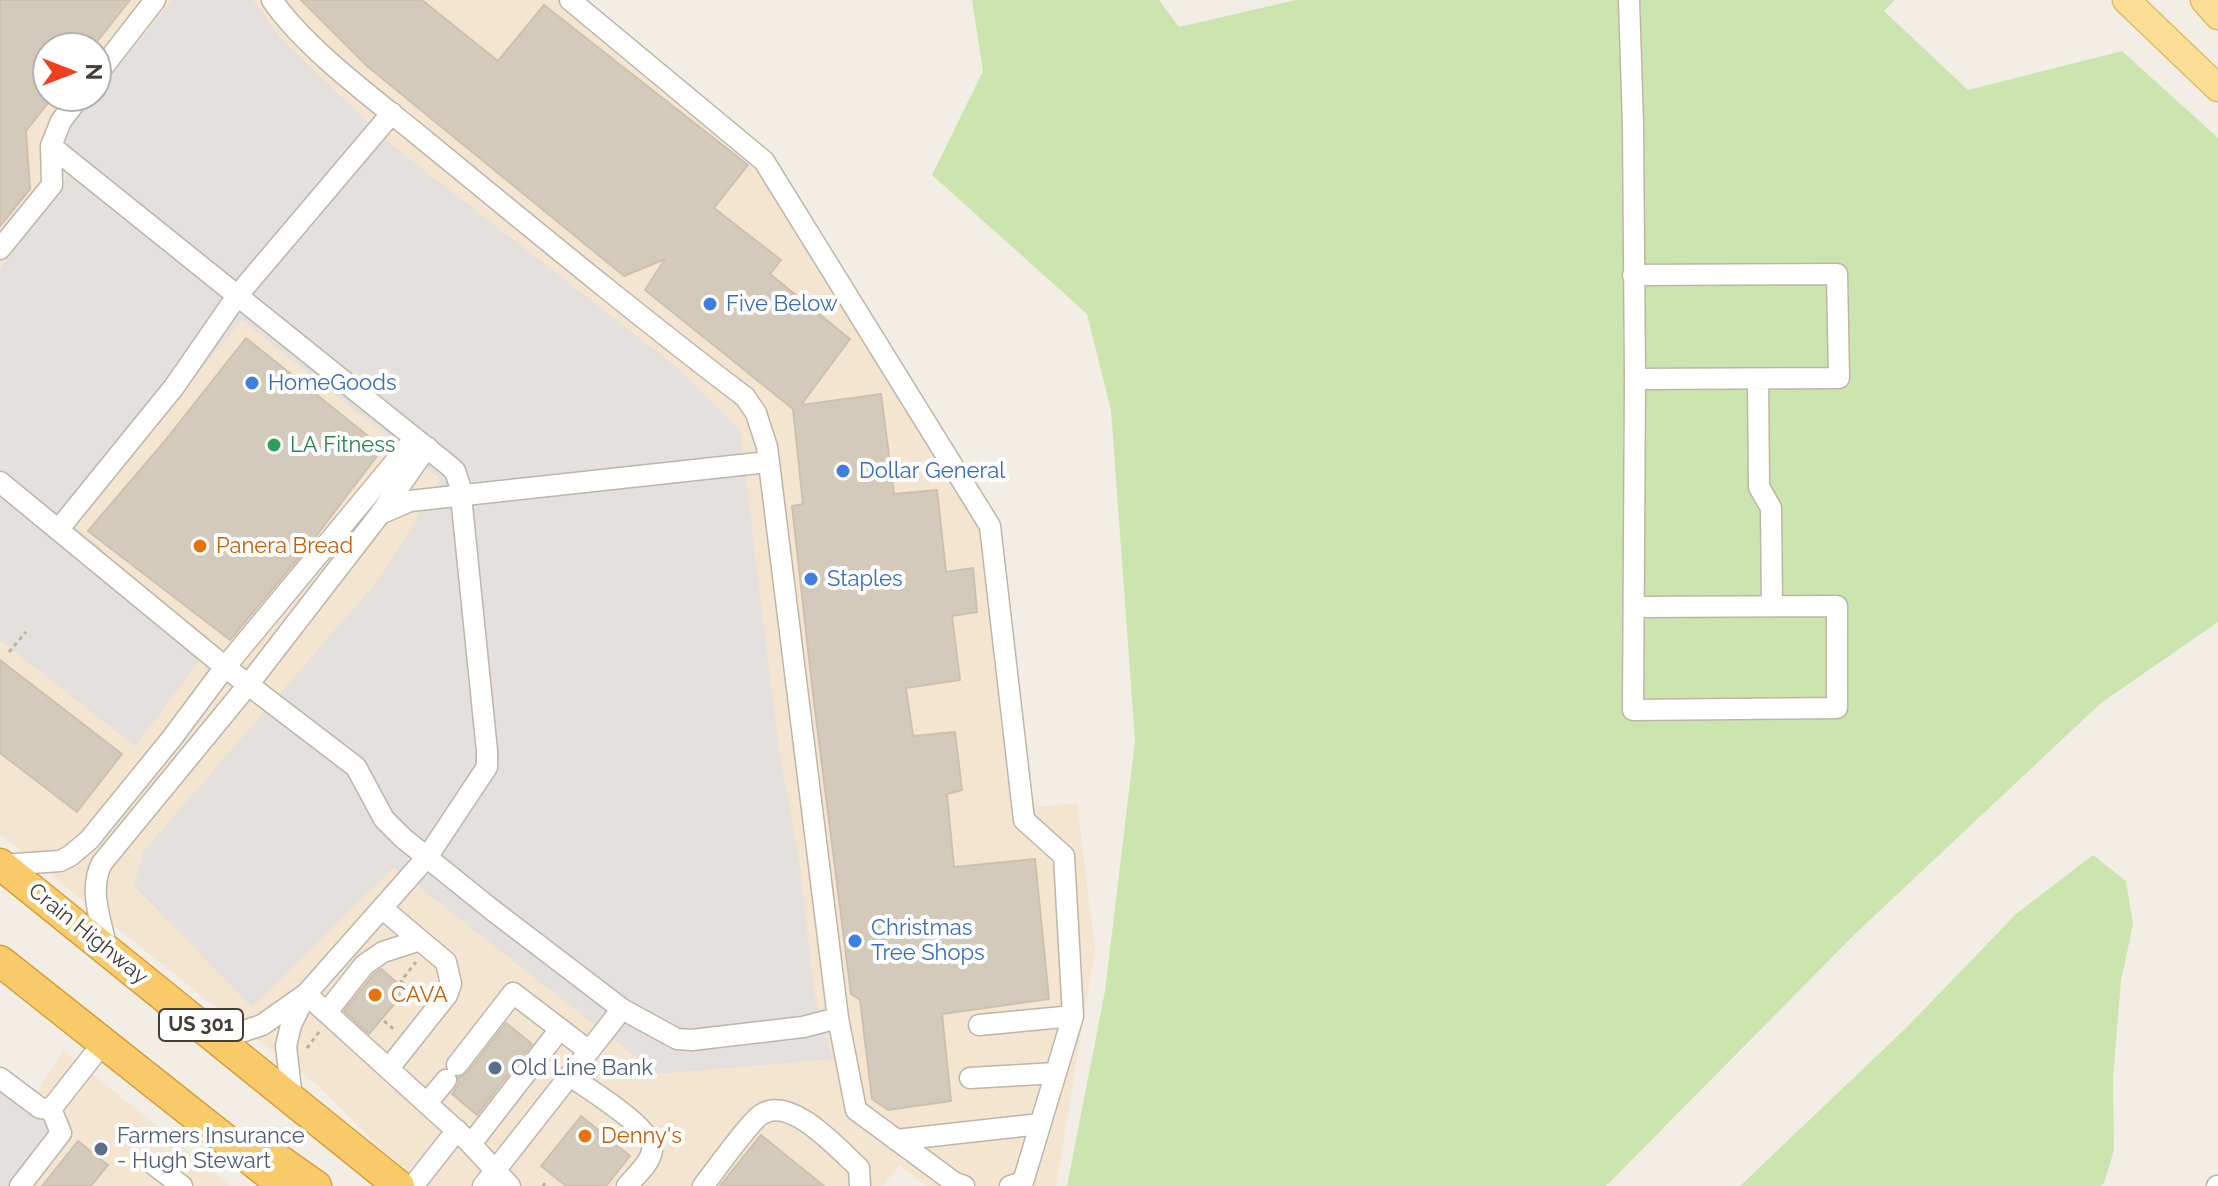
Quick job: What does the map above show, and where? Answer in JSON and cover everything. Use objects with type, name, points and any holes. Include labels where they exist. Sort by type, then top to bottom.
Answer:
[{"type":"highway","name":"Crain Highway","points":[[1,864],[292,1099],[375,1176],[399,1186]]},
{"type":"highway","points":[[0,961],[284,1186]]},
{"type":"highway","points":[[98,1039],[118,1041],[316,1186]]},
{"type":"main road","points":[[2126,0],[2218,88]]},
{"type":"main road","points":[[2204,0],[2218,16]]},
{"type":"street","points":[[112,55],[155,0]]},
{"type":"street","points":[[272,0],[314,45],[392,113],[629,309],[745,397],[756,413],[767,447],[838,1018],[856,1110],[955,1183],[964,1186]]},
{"type":"street","points":[[570,0],[764,161],[990,526],[1024,820],[1064,856],[1073,1016],[1023,1182],[1010,1186]]},
{"type":"street","points":[[1629,0],[1635,379],[1633,710],[1837,708],[1837,606],[1634,607]]},
{"type":"street","points":[[0,249],[52,185],[51,146],[68,112]]},
{"type":"street","points":[[58,530],[174,387],[237,296],[392,113]]},
{"type":"street","points":[[51,146],[455,471],[462,497],[487,767],[428,856],[306,994],[262,1025],[238,1033],[212,1035]]},
{"type":"street","points":[[1633,275],[1837,274],[1839,378],[1635,379]]},
{"type":"street","points":[[1758,379],[1759,487],[1771,508],[1772,606]]},
{"type":"street","points":[[107,948],[96,901],[97,871],[248,685],[380,514],[421,442]]},
{"type":"street","points":[[1,864],[60,861],[89,840],[225,667],[320,554],[421,442]]},
{"type":"street","points":[[380,514],[410,501],[768,462]]},
{"type":"street","points":[[0,482],[225,667],[356,767],[384,819],[491,909],[622,1009],[677,1039],[692,1040],[803,1027],[838,1018]]},
{"type":"street","points":[[320,554],[338,568]]},
{"type":"street","points":[[383,909],[446,962],[451,984],[447,995],[389,1068]]},
{"type":"street","points":[[324,1021],[364,965],[383,952],[425,944]]},
{"type":"street","points":[[427,1103],[513,993],[589,1051]]},
{"type":"street","points":[[306,994],[324,1021],[389,1068],[464,1137],[496,1181],[622,1009]]},
{"type":"street","points":[[292,1099],[286,1046],[291,1025],[306,994]]},
{"type":"street","points":[[979,1025],[1073,1016]]},
{"type":"street","points":[[413,1186],[464,1137],[560,1029]]},
{"type":"street","points":[[51,1109],[98,1039]]},
{"type":"street","points":[[970,1078],[1056,1073]]},
{"type":"street","points":[[570,1076],[640,1127],[653,1145],[652,1155],[627,1186]]},
{"type":"street","points":[[0,1078],[40,1108],[51,1109]]},
{"type":"street","points":[[20,1186],[61,1133],[51,1109]]},
{"type":"street","points":[[703,1186],[761,1114],[777,1109],[797,1115],[859,1168],[860,1186]]},
{"type":"street","points":[[896,1140],[1040,1124]]},
{"type":"street","points":[[153,1164],[182,1186]]},
{"type":"path","points":[[9,652],[26,632]]},
{"type":"path","points":[[409,989],[401,981],[425,944]]},
{"type":"path","points":[[306,1049],[324,1021]]},
{"type":"shaded area","points":[[0,0],[585,0],[768,149],[1000,527],[1030,784],[1036,807],[1077,803],[1095,950],[1056,1186],[926,1186],[899,1165],[883,1186],[423,1186],[400,1168],[316,1084],[0,834]]},
{"type":"shaded area","points":[[172,0],[253,0],[279,37],[394,147],[679,369],[740,430],[779,751],[798,854],[815,999],[833,1059],[657,1074],[394,867],[252,1007],[134,886],[143,852],[380,578],[441,479],[242,320],[73,525],[212,644],[135,746],[0,640],[0,270],[65,183],[66,131],[81,112],[112,112],[112,74]]},
{"type":"shaded area","points":[[63,1050],[231,1186],[0,1186],[0,1066],[36,1095]]},
{"type":"shaded area","points":[[0,1073],[70,1132],[28,1186],[0,1186]]},
{"type":"green space","points":[[972,0],[1159,0],[1179,27],[1296,0],[1895,0],[1884,11],[1968,90],[2122,51],[2218,138],[2218,622],[2101,703],[1855,934],[1606,1186],[1067,1186],[1105,991],[1135,741],[1111,410],[1087,314],[932,175],[983,71]]},
{"type":"green space","points":[[2093,855],[2126,881],[2133,924],[2121,981],[2113,1078],[2114,1150],[2101,1186],[1740,1186],[1907,1027],[2016,914]]},
{"type":"building","points":[[0,0],[130,0],[105,32],[32,32],[32,112],[41,112],[26,131],[30,189],[0,226]]},
{"type":"building","points":[[301,0],[422,0],[498,61],[544,5],[748,165],[714,208],[781,260],[770,274],[850,339],[801,405],[881,394],[894,494],[937,490],[946,572],[973,568],[977,612],[952,616],[960,680],[906,688],[913,736],[955,732],[962,790],[947,794],[954,867],[1035,859],[1049,999],[942,1014],[951,1101],[888,1110],[872,1099],[860,1000],[851,994],[813,694],[792,506],[803,504],[793,409],[645,290],[665,259],[624,276],[367,66]]},
{"type":"building","points":[[246,338],[383,448],[307,548],[230,640],[88,531],[164,442]]},
{"type":"building","points":[[0,660],[122,754],[77,812],[0,753]]},
{"type":"building","name":"CAVA","points":[[381,969],[406,990],[369,1034],[344,1011]]},
{"type":"building","name":"Old Line Bank","points":[[506,1023],[532,1044],[477,1115],[452,1094],[459,1083],[458,1078],[467,1073]]},
{"type":"building","name":"Denny's","points":[[581,1116],[630,1156],[606,1186],[566,1186],[541,1166]]},
{"type":"building","points":[[761,1135],[824,1186],[720,1186]]},
{"type":"building","points":[[78,1141],[108,1165],[91,1186],[42,1186]]},
{"type":"place","name":"Five Below","points":[[710,304]]},
{"type":"place","name":"HomeGoods","points":[[252,383]]},
{"type":"place","name":"LA Fitness","points":[[274,445]]},
{"type":"place","name":"Dollar General","points":[[843,471]]},
{"type":"place","name":"Panera Bread","points":[[200,546]]},
{"type":"place","name":"Staples","points":[[811,579]]},
{"type":"place","name":"Christmas Tree Shops","points":[[855,941]]},
{"type":"place","name":"CAVA","points":[[375,995]]},
{"type":"place","name":"Old Line Bank","points":[[495,1068]]},
{"type":"place","name":"Denny's","points":[[585,1136]]},
{"type":"place","name":"Farmers Insurance - Hugh Stewart","points":[[101,1149]]}]
